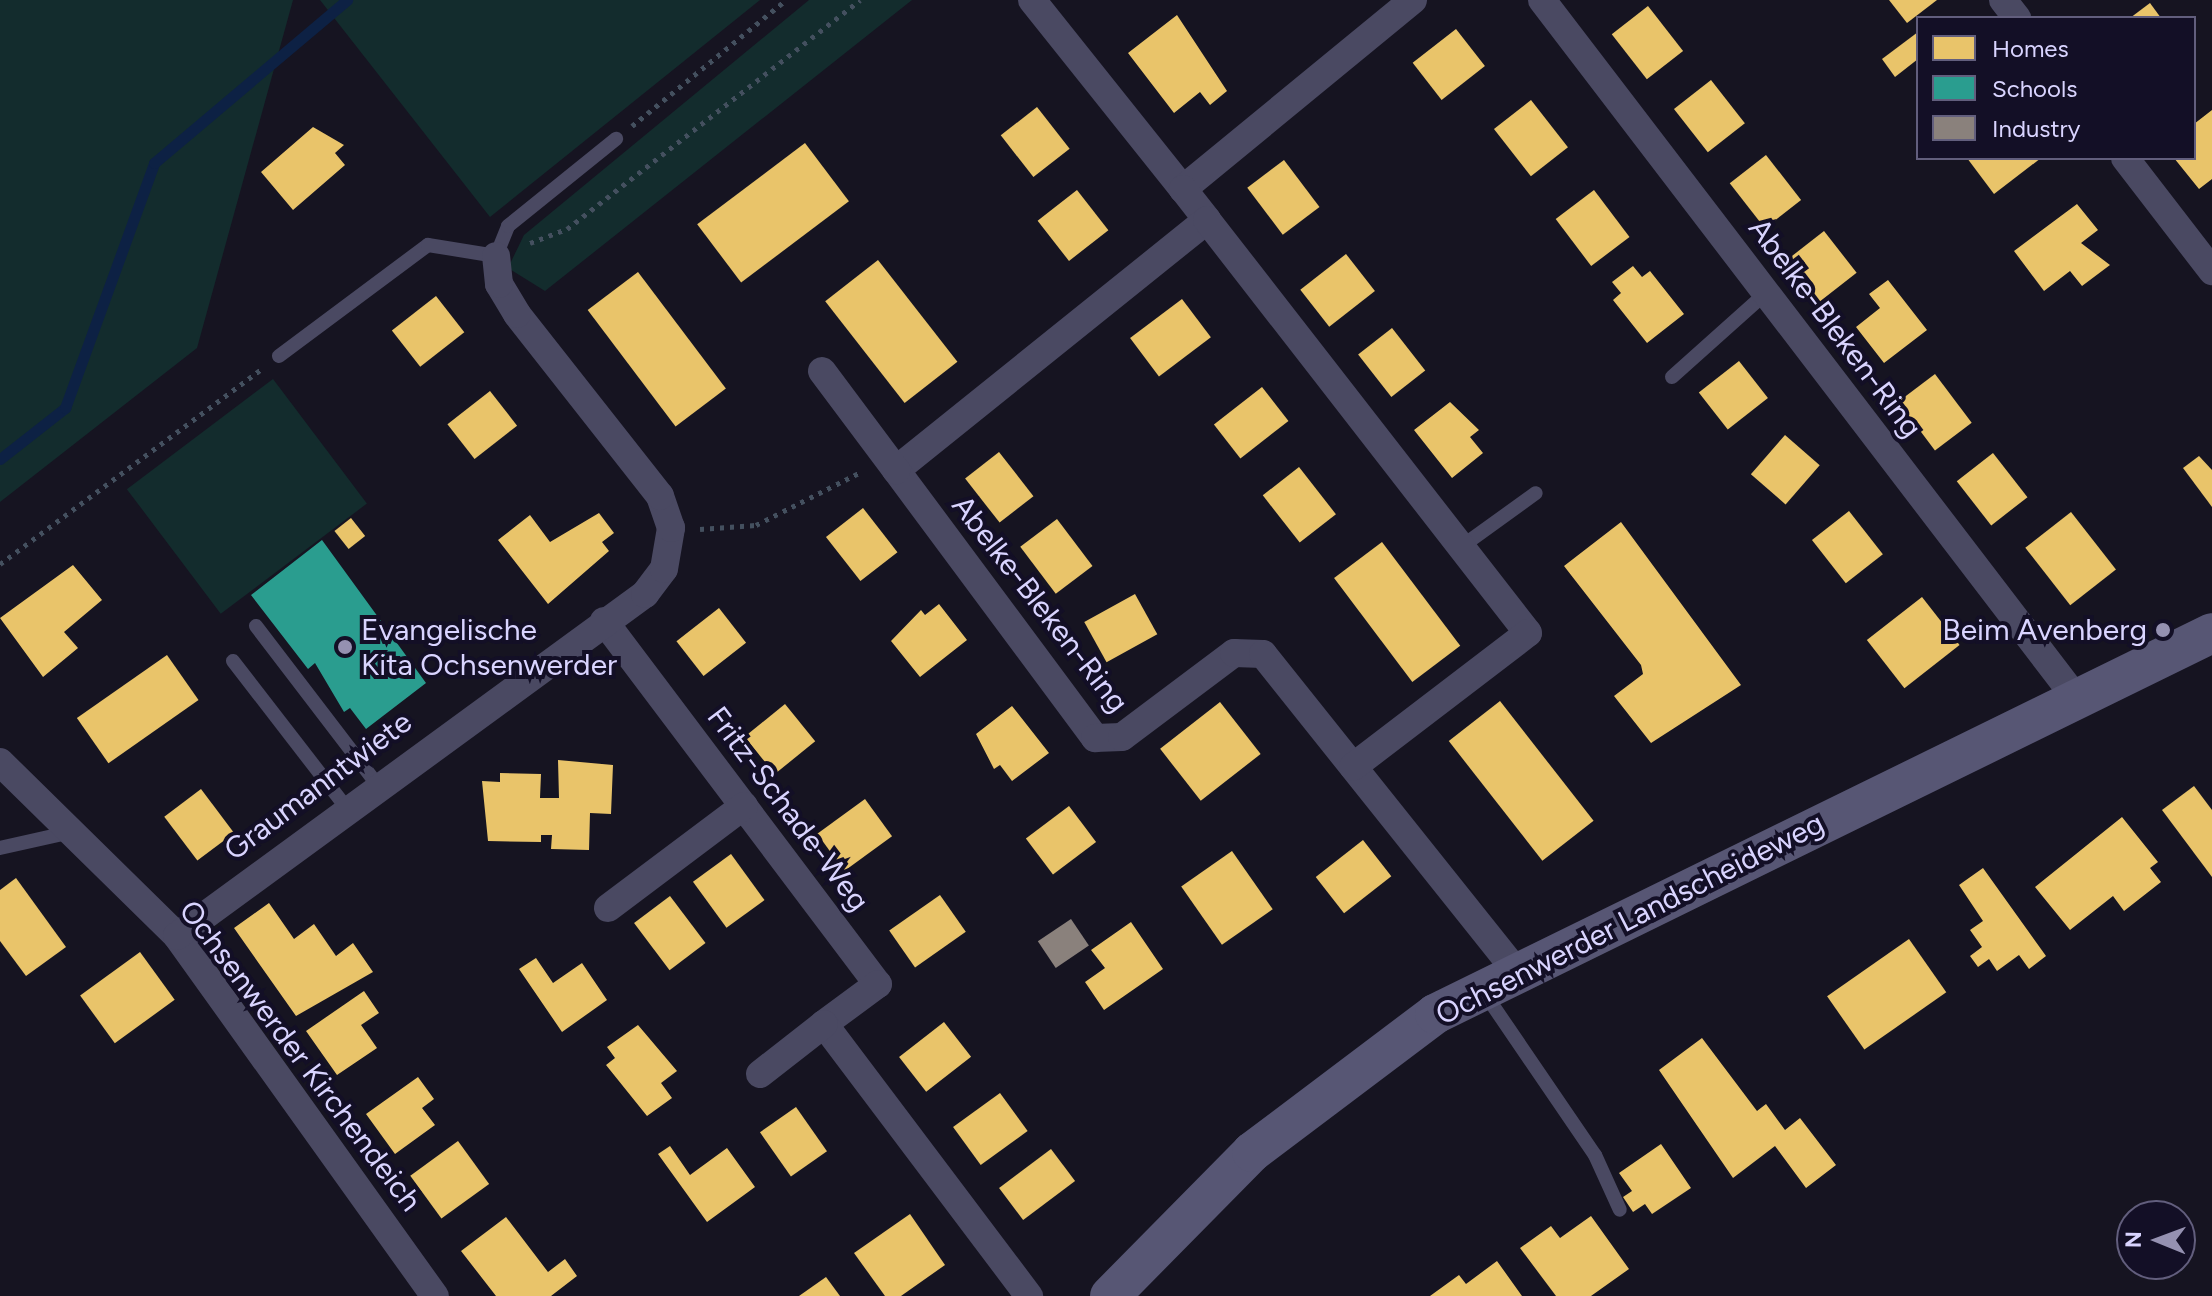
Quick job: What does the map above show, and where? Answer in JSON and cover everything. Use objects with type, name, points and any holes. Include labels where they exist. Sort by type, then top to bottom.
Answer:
[{"type":"street","points":[[1032,0],[1528,633],[1353,767]]},
{"type":"street","points":[[1183,189],[1413,0]]},
{"type":"street","name":"Abelke-Bleken-Ring","points":[[1542,0],[2075,697]]},
{"type":"street","points":[[2003,0],[2015,16]]},
{"type":"street","points":[[2127,160],[2212,271]]},
{"type":"street","points":[[892,464],[1207,220]]},
{"type":"street","points":[[496,256],[499,284],[517,314],[660,496],[671,528]]},
{"type":"street","name":"Abelke-Bleken-Ring","points":[[822,371],[1095,738],[1122,737],[1234,653],[1250,650],[1263,654],[1518,973]]},
{"type":"street","name":"Graumanntwiete","points":[[177,936],[376,783],[657,581],[671,528]]},
{"type":"street","name":"Fritz-Schade-Weg","points":[[604,621],[878,984],[760,1074]]},
{"type":"street","name":"Ochsenwerder Landscheideweg","points":[[1110,1296],[1252,1152],[1435,1014],[2075,697],[2212,633]]},
{"type":"street","name":"Ochsenwerder Kirchendeich","points":[[0,762],[67,833],[177,936],[435,1296]]},
{"type":"street","points":[[608,908],[744,806]]},
{"type":"street","points":[[824,1024],[1029,1296]]},
{"type":"lane","points":[[279,356],[428,245],[496,256],[508,226],[616,139]]},
{"type":"lane","points":[[1672,377],[1766,293]]},
{"type":"lane","points":[[1461,547],[1536,493]]},
{"type":"lane","points":[[256,626],[376,783]]},
{"type":"lane","points":[[233,661],[345,806]]},
{"type":"lane","points":[[0,848],[67,833]]},
{"type":"lane","points":[[1482,990],[1595,1155],[1620,1210]]},
{"type":"path","points":[[616,139],[786,0]]},
{"type":"path","points":[[567,229],[860,0]]},
{"type":"path","points":[[0,564],[279,356]]},
{"type":"path","points":[[671,528],[756,525],[892,464]]},
{"type":"green space","points":[[0,0],[293,0],[197,348],[0,502]]},
{"type":"green space","points":[[320,0],[760,0],[490,217]]},
{"type":"green space","points":[[809,0],[912,0],[545,291],[508,268],[524,235]]},
{"type":"green space","points":[[273,379],[367,504],[221,614],[127,489]]},
{"type":"building: Homes","points":[[1889,0],[1937,0],[1916,16],[1907,23]]},
{"type":"building: Homes","points":[[2150,3],[2160,16],[2133,16]]},
{"type":"building: Homes","points":[[1648,6],[1683,51],[1647,79],[1612,34]]},
{"type":"building: Homes","points":[[1177,15],[1227,91],[1210,105],[1200,92],[1174,113],[1128,53]]},
{"type":"building: Homes","points":[[1456,29],[1485,66],[1442,100],[1413,63]]},
{"type":"building: Homes","points":[[1916,34],[1916,61],[1895,77],[1882,59]]},
{"type":"building: Homes","points":[[1711,80],[1745,123],[1708,152],[1674,109]]},
{"type":"building: Homes","points":[[1531,100],[1568,147],[1531,176],[1494,129]]},
{"type":"building: Homes","points":[[1037,107],[1070,149],[1033,177],[1001,135]]},
{"type":"building: Homes","points":[[2212,110],[2212,179],[2199,189],[2176,160],[2196,160],[2196,122]]},
{"type":"building: Homes","points":[[313,127],[344,145],[335,153],[345,165],[293,210],[261,172]]},
{"type":"building: Homes","points":[[805,143],[849,201],[741,283],[697,224]]},
{"type":"building: Homes","points":[[1766,155],[1801,200],[1765,228],[1730,183]]},
{"type":"building: Homes","points":[[1284,160],[1320,207],[1283,235],[1247,188]]},
{"type":"building: Homes","points":[[1968,160],[2038,160],[1994,194]]},
{"type":"building: Homes","points":[[1077,190],[1108,230],[1069,261],[1038,221]]},
{"type":"building: Homes","points":[[1594,190],[1630,237],[1591,266],[1556,219]]},
{"type":"building: Homes","points":[[2077,204],[2098,230],[2081,243],[2110,265],[2082,286],[2070,271],[2044,291],[2014,251]]},
{"type":"building: Homes","points":[[1824,231],[1857,273],[1819,302],[1786,261]]},
{"type":"building: Homes","points":[[1346,254],[1375,291],[1329,327],[1300,290]]},
{"type":"building: Homes","points":[[878,260],[957,362],[905,403],[825,301]]},
{"type":"building: Homes","points":[[1633,266],[1642,277],[1650,271],[1684,314],[1647,343],[1613,300],[1621,293],[1612,282]]},
{"type":"building: Homes","points":[[638,272],[726,389],[676,427],[588,310]]},
{"type":"building: Homes","points":[[1888,280],[1927,330],[1884,363],[1856,327],[1880,308],[1869,294]]},
{"type":"building: Homes","points":[[436,296],[464,332],[420,367],[392,330]]},
{"type":"building: Homes","points":[[1182,299],[1211,337],[1159,376],[1130,338]]},
{"type":"building: Homes","points":[[1392,328],[1425,371],[1391,397],[1358,354]]},
{"type":"building: Homes","points":[[1739,361],[1768,398],[1728,429],[1699,392]]},
{"type":"building: Homes","points":[[1935,374],[1972,423],[1935,450],[1898,402]]},
{"type":"building: Homes","points":[[1262,387],[1288,421],[1240,458],[1214,425]]},
{"type":"building: Homes","points":[[490,391],[517,426],[475,459],[447,424]]},
{"type":"building: Homes","points":[[1450,402],[1479,430],[1470,437],[1483,453],[1452,478],[1414,430]]},
{"type":"building: Homes","points":[[1785,435],[1820,465],[1786,504],[1751,474]]},
{"type":"building: Homes","points":[[999,452],[1033,496],[1000,523],[965,478]]},
{"type":"building: Homes","points":[[1993,453],[2027,497],[1991,525],[1957,481]]},
{"type":"building: Homes","points":[[2199,456],[2212,470],[2212,507],[2183,468]]},
{"type":"building: Homes","points":[[1299,467],[1336,514],[1300,543],[1263,495]]},
{"type":"building: Homes","points":[[863,508],[897,552],[860,581],[826,537]]},
{"type":"building: Homes","points":[[1849,511],[1883,554],[1846,583],[1812,540]]},
{"type":"building: Homes","points":[[2071,512],[2116,570],[2070,605],[2025,548]]},
{"type":"building: Homes","points":[[599,513],[614,533],[602,542],[609,551],[548,604],[498,540],[530,515],[550,542]]},
{"type":"building: Homes","points":[[351,518],[365,536],[349,549],[334,531]]},
{"type":"building: Homes","points":[[1057,519],[1093,566],[1056,594],[1020,547]]},
{"type":"building: Homes","points":[[1621,522],[1741,685],[1651,743],[1614,696],[1643,674],[1641,665],[1564,566]]},
{"type":"building: Homes","points":[[1382,542],[1460,646],[1412,682],[1334,578]]},
{"type":"building: Homes","points":[[73,565],[102,600],[64,632],[78,648],[43,677],[0,618]]},
{"type":"building: Homes","points":[[1135,594],[1157,634],[1107,662],[1084,622]]},
{"type":"building: Homes","points":[[1922,597],[1960,645],[1904,688],[1867,640]]},
{"type":"building: Homes","points":[[939,604],[967,640],[920,677],[891,641],[921,610],[925,615]]},
{"type":"building: Homes","points":[[719,608],[746,643],[704,676],[676,641]]},
{"type":"building: Homes","points":[[167,655],[199,700],[108,763],[77,718]]},
{"type":"building: Homes","points":[[1500,701],[1594,821],[1542,861],[1449,741]]},
{"type":"building: Homes","points":[[1220,702],[1261,754],[1201,801],[1160,749]]},
{"type":"building: Homes","points":[[785,704],[815,741],[775,774],[745,737]]},
{"type":"building: Homes","points":[[1012,706],[1049,753],[1012,781],[1000,765],[994,769],[976,734]]},
{"type":"building: Homes","points":[[558,760],[613,765],[611,814],[590,813],[589,850],[551,849],[552,835],[541,835],[541,842],[488,841],[482,781],[500,782],[500,773],[541,774],[540,798],[559,798]]},
{"type":"building: Homes","points":[[2194,786],[2212,810],[2212,877],[2162,810]]},
{"type":"building: Homes","points":[[201,789],[234,833],[197,861],[164,817]]},
{"type":"building: Homes","points":[[865,799],[892,836],[844,871],[817,834]]},
{"type":"building: Homes","points":[[1069,806],[1096,842],[1053,874],[1026,838]]},
{"type":"building: Homes","points":[[2122,817],[2158,862],[2150,868],[2161,882],[2124,911],[2113,896],[2070,930],[2035,887]]},
{"type":"building: Homes","points":[[1363,840],[1391,876],[1344,913],[1316,877]]},
{"type":"building: Homes","points":[[1232,851],[1273,909],[1222,945],[1181,887]]},
{"type":"building: Homes","points":[[731,854],[765,900],[726,928],[693,882]]},
{"type":"building: Homes","points":[[1983,868],[2046,956],[2029,969],[2019,955],[1997,971],[1989,959],[1978,967],[1970,956],[1982,947],[1970,930],[1983,921],[1959,885]]},
{"type":"building: Homes","points":[[16,878],[66,947],[26,976],[0,941],[0,890]]},
{"type":"building: Homes","points":[[940,895],[966,932],[915,967],[889,931]]},
{"type":"building: Homes","points":[[670,896],[706,943],[670,970],[634,923]]},
{"type":"building: Homes","points":[[269,903],[294,939],[314,924],[336,956],[353,943],[373,972],[296,1016],[234,928]]},
{"type":"building: Homes","points":[[1131,922],[1163,969],[1104,1010],[1085,982],[1105,968],[1091,950]]},
{"type":"building: Homes","points":[[1909,939],[1946,992],[1864,1050],[1827,996]]},
{"type":"building: Homes","points":[[140,952],[175,1000],[115,1043],[80,995]]},
{"type":"building: Homes","points":[[536,958],[553,983],[582,963],[607,1000],[562,1032],[519,969]]},
{"type":"building: Homes","points":[[364,991],[379,1013],[361,1025],[377,1048],[337,1075],[306,1031]]},
{"type":"building: Homes","points":[[944,1022],[971,1057],[926,1092],[899,1057]]},
{"type":"building: Homes","points":[[638,1025],[677,1071],[661,1083],[672,1098],[647,1116],[606,1065],[615,1058],[607,1047]]},
{"type":"building: Homes","points":[[1702,1038],[1757,1111],[1766,1104],[1785,1130],[1800,1118],[1836,1165],[1806,1188],[1775,1146],[1733,1178],[1659,1070]]},
{"type":"building: Homes","points":[[418,1077],[434,1099],[422,1108],[435,1125],[395,1154],[366,1114]]},
{"type":"building: Homes","points":[[1000,1093],[1028,1131],[981,1165],[953,1127]]},
{"type":"building: Homes","points":[[796,1107],[827,1151],[791,1176],[760,1132]]},
{"type":"building: Homes","points":[[458,1141],[489,1184],[441,1219],[410,1176]]},
{"type":"building: Homes","points":[[1661,1144],[1691,1188],[1652,1214],[1645,1204],[1633,1212],[1623,1197],[1632,1191],[1619,1173]]},
{"type":"building: Homes","points":[[670,1146],[690,1175],[727,1148],[755,1187],[707,1222],[658,1154]]},
{"type":"building: Homes","points":[[1051,1149],[1075,1181],[1023,1220],[999,1188]]},
{"type":"building: Homes","points":[[910,1214],[945,1265],[901,1296],[885,1296],[854,1253]]},
{"type":"building: Homes","points":[[1591,1216],[1629,1269],[1591,1296],[1556,1296],[1520,1248],[1551,1226],[1560,1238]]},
{"type":"building: Homes","points":[[506,1217],[548,1272],[565,1259],[577,1276],[551,1296],[496,1296],[461,1251]]},
{"type":"building: Homes","points":[[1497,1261],[1522,1296],[1430,1296],[1459,1275],[1466,1284]]},
{"type":"building: Homes","points":[[826,1277],[840,1296],[799,1296]]},
{"type":"building: Schools","name":"Evangelische Kita Ochsenwerder","points":[[322,540],[426,683],[366,729],[350,708],[344,712],[315,663],[308,669],[251,595]]},
{"type":"building: Industry","points":[[1071,919],[1089,946],[1056,968],[1038,941]]},
{"type":"waterway","points":[[0,459],[65,408],[154,163],[347,0]]},
{"type":"place","name":"Beim Avenberg","points":[[2163,630]]},
{"type":"place","name":"Evangelische Kita Ochsenwerder","points":[[345,647]]}]
